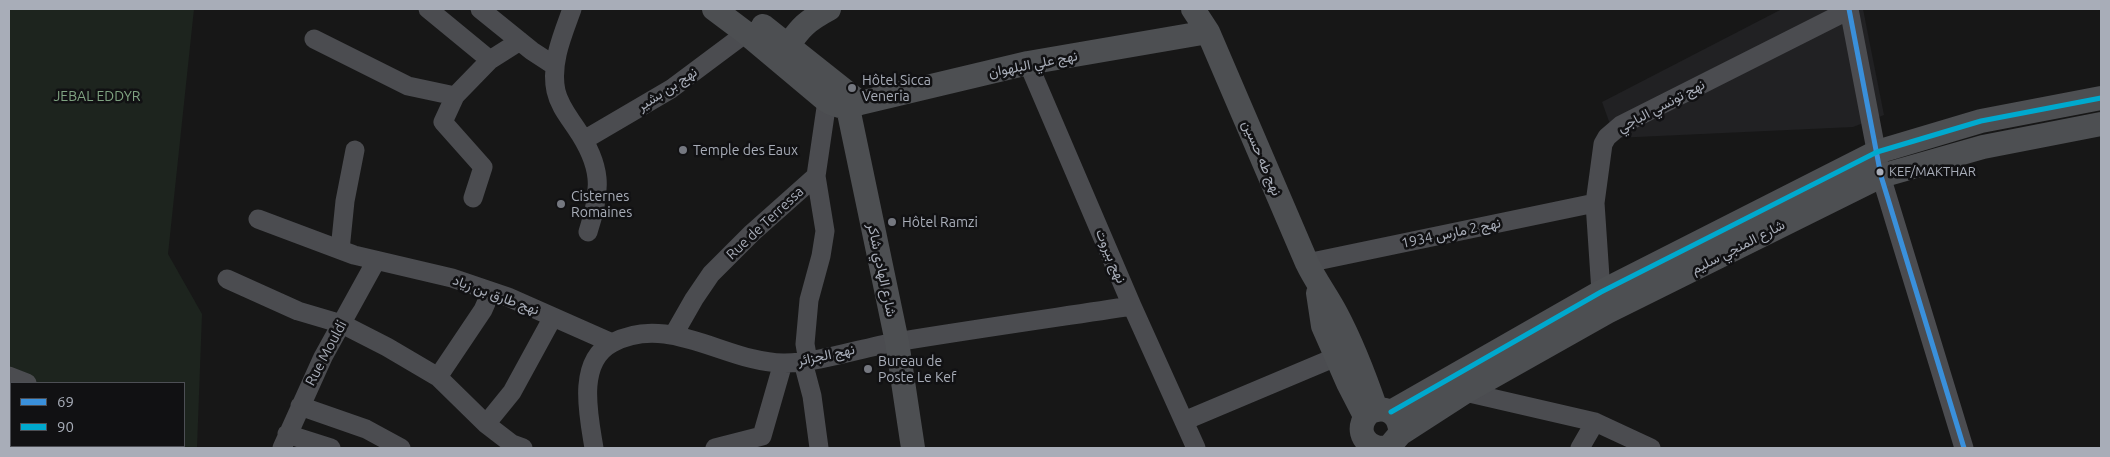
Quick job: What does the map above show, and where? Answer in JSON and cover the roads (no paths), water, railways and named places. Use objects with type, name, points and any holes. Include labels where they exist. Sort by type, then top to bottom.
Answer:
[{"type":"main road","points":[[714,9],[746,33],[783,52]]},
{"type":"main road","points":[[740,9],[783,52],[845,101]]},
{"type":"main road","points":[[783,52],[799,28],[808,19],[829,9]]},
{"type":"main road","name":"نهج طه حسين","points":[[1193,9],[1208,32],[1307,262],[1317,284],[1336,312],[1366,379],[1378,412]]},
{"type":"main road","name":"نهج علي البلهوان","points":[[845,101],[1028,63],[1208,32]]},
{"type":"main road","name":"شارع المنجي سليم","points":[[1391,444],[1465,392],[1604,302],[1877,152],[1981,121],[2101,98]]},
{"type":"main road","name":"شارع الهادي شاكر","points":[[845,101],[897,342],[913,448]]},
{"type":"main road","name":"شارع المنجي سليم","points":[[1378,412],[1604,302],[1881,176],[1982,147],[2101,124]]},
{"type":"main road","name":"نهج طه حسين","points":[[1317,284],[1323,326],[1336,357],[1378,412]]},
{"type":"main road","points":[[1378,412],[1397,418],[1391,444],[1372,446],[1365,441],[1361,433],[1361,424],[1378,412]]},
{"type":"street","points":[[428,9],[490,60]]},
{"type":"street","points":[[480,9],[555,66]]},
{"type":"street","points":[[572,9],[555,66],[556,91],[562,108],[584,140],[597,170],[599,184],[596,210],[588,232]]},
{"type":"street","points":[[1849,9],[1881,176],[1964,448]]},
{"type":"street","name":"نهج تونسي الباجي","points":[[1604,302],[1595,203],[1603,144],[1614,130],[1849,9]]},
{"type":"street","name":"نهج بن بشير","points":[[584,140],[671,89],[746,33]]},
{"type":"street","points":[[314,39],[408,86],[455,96]]},
{"type":"street","points":[[473,198],[483,167],[443,122],[455,96],[490,60],[520,41]]},
{"type":"street","name":"نهج بيروت","points":[[1028,63],[1132,306],[1184,421],[1190,446]]},
{"type":"street","name":"Rue de Terressa","points":[[674,334],[711,274],[752,233],[816,176],[845,101]]},
{"type":"street","points":[[340,250],[345,201],[355,150]]},
{"type":"street","points":[[816,176],[825,230],[821,256],[809,300],[805,361],[819,448]]},
{"type":"street","name":"نهج 2 مارس 1934","points":[[1307,262],[1595,203]]},
{"type":"street","name":"نهج طارق بن زياد","points":[[258,218],[340,250],[376,261],[452,278],[553,317],[612,343]]},
{"type":"street","name":"Rue Mouldi","points":[[284,441],[323,357],[376,261]]},
{"type":"street","points":[[226,279],[298,311],[342,324],[438,377],[486,424],[512,444],[523,448]]},
{"type":"street","points":[[438,377],[483,310],[491,292]]},
{"type":"street","name":"نهج الجزائر","points":[[612,343],[640,334],[674,334],[754,358],[783,363],[805,361],[897,342],[1132,306]]},
{"type":"street","points":[[486,424],[517,384],[553,317]]},
{"type":"street","points":[[594,448],[587,392],[591,372],[599,355],[612,343]]},
{"type":"street","points":[[1184,421],[1336,357]]},
{"type":"street","points":[[714,448],[762,436],[783,363]]},
{"type":"street","points":[[9,376],[24,382]]},
{"type":"street","points":[[1465,392],[1595,422],[1651,448]]},
{"type":"street","points":[[300,406],[366,429],[401,448]]},
{"type":"street","points":[[1580,448],[1595,422]]},
{"type":"street","points":[[284,441],[331,448]]},
{"type":"place","name":"Hôtel Sicca Veneria","points":[[852,88]]},
{"type":"place","name":"Temple des Eaux","points":[[683,150]]},
{"type":"place","name":"KEF/MAKTHAR","points":[[1880,172]]},
{"type":"place","name":"Cisternes Romaines","points":[[561,204]]},
{"type":"place","name":"Hôtel Ramzi","points":[[892,222]]},
{"type":"place","name":"Bureau de Poste Le Kef","points":[[868,369]]},
{"type":"park label","name":"JEBAL EDDYR","points":[[97,96]]}]
